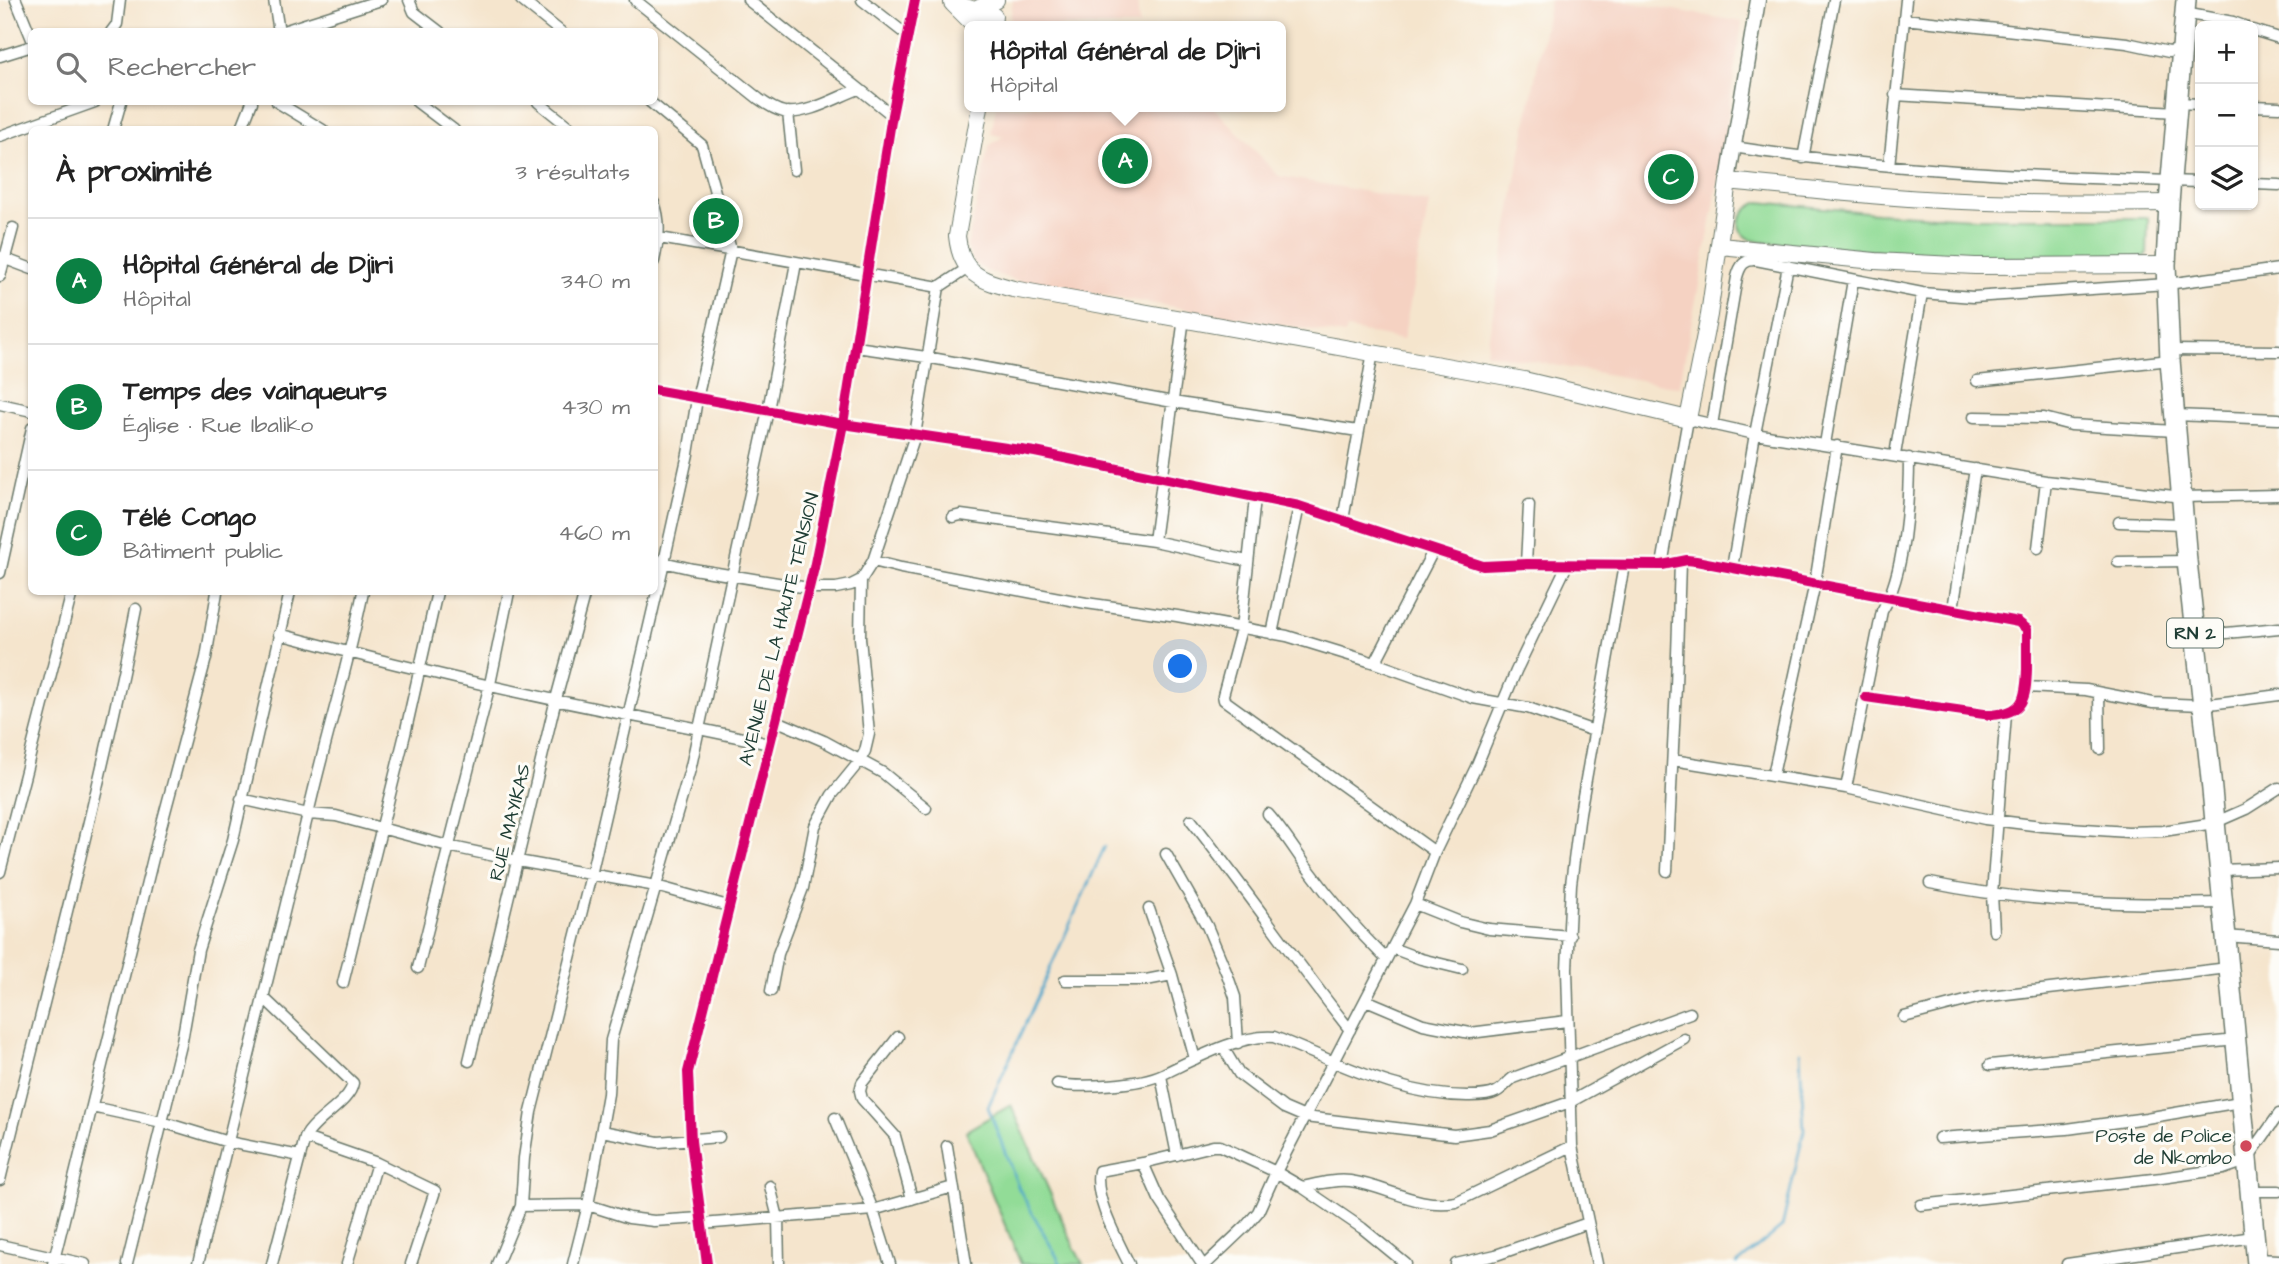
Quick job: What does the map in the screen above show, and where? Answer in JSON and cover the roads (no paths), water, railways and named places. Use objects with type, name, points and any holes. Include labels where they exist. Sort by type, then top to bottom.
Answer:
[{"type":"highway","name":"RN 2","points":[[2185,7],[2169,203],[2169,355],[2256,1262]]},
{"type":"main road","points":[[950,1],[972,19],[993,17]]},
{"type":"main road","points":[[972,19],[993,17]]},
{"type":"main road","points":[[979,112],[957,236],[962,259],[968,268],[990,282],[1013,289],[1524,380],[1688,419],[1702,355],[1728,181],[1938,199],[2088,204],[2169,203]]},
{"type":"main road","points":[[1720,246],[1875,261],[2167,275]]},
{"type":"street","points":[[16,0],[28,29]]},
{"type":"street","points":[[114,28],[120,0]]},
{"type":"street","points":[[274,0],[279,28]]},
{"type":"street","points":[[340,0],[341,13]]},
{"type":"street","points":[[308,28],[341,13],[382,0]]},
{"type":"street","points":[[409,0],[414,12],[435,28]]},
{"type":"street","points":[[521,0],[556,28]]},
{"type":"street","points":[[635,0],[775,109],[788,112],[804,110],[859,89]]},
{"type":"street","points":[[748,0],[892,115]]},
{"type":"street","points":[[862,0],[908,36]]},
{"type":"street","name":"AVENUE DE LA HAUTE TENSION","points":[[707,1264],[691,1141],[688,1072],[808,588],[843,424],[892,115],[915,0]]},
{"type":"street","points":[[1728,181],[1758,0]]},
{"type":"street","points":[[1803,158],[1834,0]]},
{"type":"street","points":[[1889,166],[1906,0]]},
{"type":"street","points":[[2185,7],[2230,21]]},
{"type":"street","points":[[1904,19],[2127,43],[2169,52],[2182,49]]},
{"type":"street","points":[[2258,32],[2279,38]]},
{"type":"street","points":[[0,56],[28,47]]},
{"type":"street","points":[[1895,95],[2176,107],[2195,105]]},
{"type":"street","points":[[0,136],[87,105]]},
{"type":"street","points":[[114,126],[120,105]]},
{"type":"street","points":[[243,126],[252,105]]},
{"type":"street","points":[[282,105],[316,126]]},
{"type":"street","points":[[421,105],[449,126]]},
{"type":"street","points":[[542,105],[568,126]]},
{"type":"street","points":[[654,105],[702,145],[731,250],[697,399],[688,454],[659,561],[808,588],[836,588],[861,580],[873,561],[915,435],[939,287]]},
{"type":"street","points":[[2258,106],[2279,107]]},
{"type":"street","points":[[788,112],[794,170]]},
{"type":"street","points":[[1733,146],[1803,158],[1889,166],[2195,182]]},
{"type":"street","points":[[2258,184],[2279,185]]},
{"type":"street","points":[[0,276],[13,228]]},
{"type":"street","points":[[658,237],[939,287],[968,268]]},
{"type":"street","points":[[3,258],[28,267]]},
{"type":"street","points":[[1712,425],[1739,270],[1744,262],[1751,260],[1922,293],[1994,297],[2167,275],[2279,269]]},
{"type":"street","points":[[573,1264],[602,1131],[608,1094],[611,1040],[691,766],[730,575],[768,410],[796,263]]},
{"type":"street","points":[[1732,568],[1788,266]]},
{"type":"street","points":[[1825,444],[1853,280]]},
{"type":"street","points":[[1895,455],[1922,293]]},
{"type":"street","points":[[1154,541],[1184,318]]},
{"type":"street","points":[[856,347],[1358,431]]},
{"type":"street","points":[[1977,381],[2169,355],[2279,351]]},
{"type":"street","points":[[1343,520],[1373,352]]},
{"type":"street","points":[[658,391],[843,424],[1035,452],[1299,506],[1483,566],[1662,565],[1696,561],[2018,622],[2027,629],[2026,687],[2020,705],[2006,714],[1991,715],[1866,697]]},
{"type":"street","points":[[0,404],[28,410]]},
{"type":"street","points":[[1974,417],[2044,418],[2071,425],[2279,419]]},
{"type":"street","points":[[1662,565],[1688,419],[1755,434],[2046,481],[2182,497],[2279,495]]},
{"type":"street","points":[[1773,775],[1815,583],[1838,446]]},
{"type":"street","points":[[0,573],[28,447]]},
{"type":"street","points":[[1846,788],[1882,611],[1891,597],[1909,499],[1909,458]]},
{"type":"street","points":[[1953,609],[1975,469]]},
{"type":"street","points":[[2038,548],[2046,481]]},
{"type":"street","points":[[1255,498],[1241,629],[1223,695],[1224,700],[1435,852]]},
{"type":"street","points":[[1526,564],[1529,505]]},
{"type":"street","points":[[1272,634],[1299,506]]},
{"type":"street","points":[[953,517],[961,515],[1154,541],[1247,561]]},
{"type":"street","points":[[2119,522],[2184,524]]},
{"type":"street","points":[[1375,663],[1433,551]]},
{"type":"street","points":[[873,561],[1086,603],[1177,616],[1302,640],[1473,698],[1528,708],[1594,731]]},
{"type":"street","points":[[2118,562],[2187,561]]},
{"type":"street","points":[[1667,871],[1680,562]]},
{"type":"street","points":[[1143,1163],[1159,1199],[1204,1264],[1258,1212],[1276,1172],[1415,904],[1435,852],[1567,565]]},
{"type":"street","points":[[1597,1264],[1572,1146],[1567,969],[1571,884],[1594,731],[1624,565]]},
{"type":"street","points":[[771,991],[778,954],[803,888],[814,826],[832,795],[859,762],[869,734],[860,638],[861,580]]},
{"type":"street","points":[[0,872],[71,595]]},
{"type":"street","points":[[54,1261],[157,842],[206,658],[216,595]]},
{"type":"street","points":[[127,1264],[182,1041],[198,950],[233,840],[289,595]]},
{"type":"street","points":[[198,1264],[308,814],[351,653],[362,595]]},
{"type":"street","points":[[343,984],[436,595]]},
{"type":"street","points":[[418,968],[490,684],[508,595]]},
{"type":"street","name":"RUE MAYIKAS","points":[[469,1061],[556,699],[584,595]]},
{"type":"street","points":[[497,1264],[521,1206],[531,1112],[591,875],[652,595]]},
{"type":"street","points":[[0,1180],[86,842],[113,726],[135,609]]},
{"type":"street","points":[[2195,636],[2279,628]]},
{"type":"street","points":[[279,634],[420,670],[699,727],[769,744]]},
{"type":"street","points":[[2026,687],[2099,693],[2153,703],[2202,705],[2279,695]]},
{"type":"street","points":[[2099,693],[2100,749]]},
{"type":"street","points":[[1994,931],[1992,894],[2006,714]]},
{"type":"street","points":[[775,720],[824,741],[883,773],[926,808]]},
{"type":"street","points":[[1672,760],[1846,788],[1998,820],[2127,832],[2163,831],[2214,823],[2246,809],[2279,788]]},
{"type":"street","points":[[241,799],[308,814],[336,816],[448,846],[519,861],[656,886],[728,906]]},
{"type":"street","points":[[1268,814],[1358,932],[1386,959]]},
{"type":"street","points":[[1191,820],[1350,1030]]},
{"type":"street","points":[[1166,854],[1207,926],[1227,974],[1235,997],[1238,1043]]},
{"type":"street","points":[[2218,870],[2279,868]]},
{"type":"street","points":[[1930,883],[2053,901],[2222,903]]},
{"type":"street","points":[[1415,904],[1460,922],[1489,929],[1570,936]]},
{"type":"street","points":[[1149,909],[1172,975],[1195,1059]]},
{"type":"street","points":[[2225,936],[2279,940]]},
{"type":"street","points":[[1392,948],[1421,959],[1462,969]]},
{"type":"street","points":[[1904,1017],[1981,997],[2228,968]]},
{"type":"street","points":[[1065,979],[1146,980],[1172,975]]},
{"type":"street","points":[[263,997],[353,1083],[350,1092],[305,1138],[272,1264]]},
{"type":"street","points":[[1366,1000],[1423,1024],[1470,1033],[1567,1021]]},
{"type":"street","points":[[1057,1084],[1095,1086],[1160,1076],[1195,1059],[1261,1036],[1274,1037],[1411,1091],[1442,1096],[1476,1096],[1494,1093],[1513,1078],[1690,1013]]},
{"type":"street","points":[[898,1037],[862,1083],[860,1091],[862,1099],[895,1136],[912,1199]]},
{"type":"street","points":[[1224,1049],[1239,1074],[1284,1108],[1305,1116],[1454,1135],[1490,1130],[1570,1101],[1684,1039]]},
{"type":"street","points":[[1990,1065],[2236,1041]]},
{"type":"street","points":[[1160,1076],[1177,1155]]},
{"type":"street","points":[[1938,1138],[2067,1129],[2239,1101]]},
{"type":"street","points":[[92,1107],[162,1122],[228,1142],[300,1156]]},
{"type":"street","points":[[1921,1205],[2203,1173],[2246,1161],[2279,1114]]},
{"type":"street","points":[[835,1118],[873,1210],[890,1264]]},
{"type":"street","points":[[602,1131],[658,1142],[719,1137]]},
{"type":"street","points":[[305,1138],[377,1163],[435,1191],[411,1264]]},
{"type":"street","points":[[947,1146],[966,1264]]},
{"type":"street","points":[[1129,1264],[1110,1223],[1098,1175],[1102,1169],[1143,1163],[1217,1146],[1276,1172],[1302,1187],[1362,1228],[1406,1264]]},
{"type":"street","points":[[1302,1187],[1351,1181],[1418,1202],[1444,1204],[1456,1202],[1572,1146]]},
{"type":"street","points":[[347,1264],[377,1163]]},
{"type":"street","points":[[770,1186],[778,1218],[779,1264]]},
{"type":"street","points":[[521,1206],[588,1205],[629,1218],[654,1221],[778,1218],[873,1210],[954,1187]]},
{"type":"street","points":[[2249,1191],[2279,1191]]},
{"type":"street","points":[[1456,1264],[1496,1255],[1588,1223]]},
{"type":"street","points":[[2067,1264],[2253,1237]]},
{"type":"street","points":[[0,1245],[54,1261],[85,1264]]},
{"type":"street","points":[[2256,1262],[2279,1259]]},
{"type":"waterway","points":[[1061,1264],[1019,1189],[988,1107],[1105,846]]},
{"type":"waterway","points":[[1737,1264],[1782,1227],[1804,1131],[1800,1052]]},
{"type":"place","name":"Hôpital Général de Djiri","points":[[1125,161]]},
{"type":"place","name":"Télé Congo","points":[[1671,177]]},
{"type":"place","name":"Temps des vainqueurs","points":[[716,221]]},
{"type":"place","name":"Poste de Police de Nkombo","points":[[2246,1146]]}]
